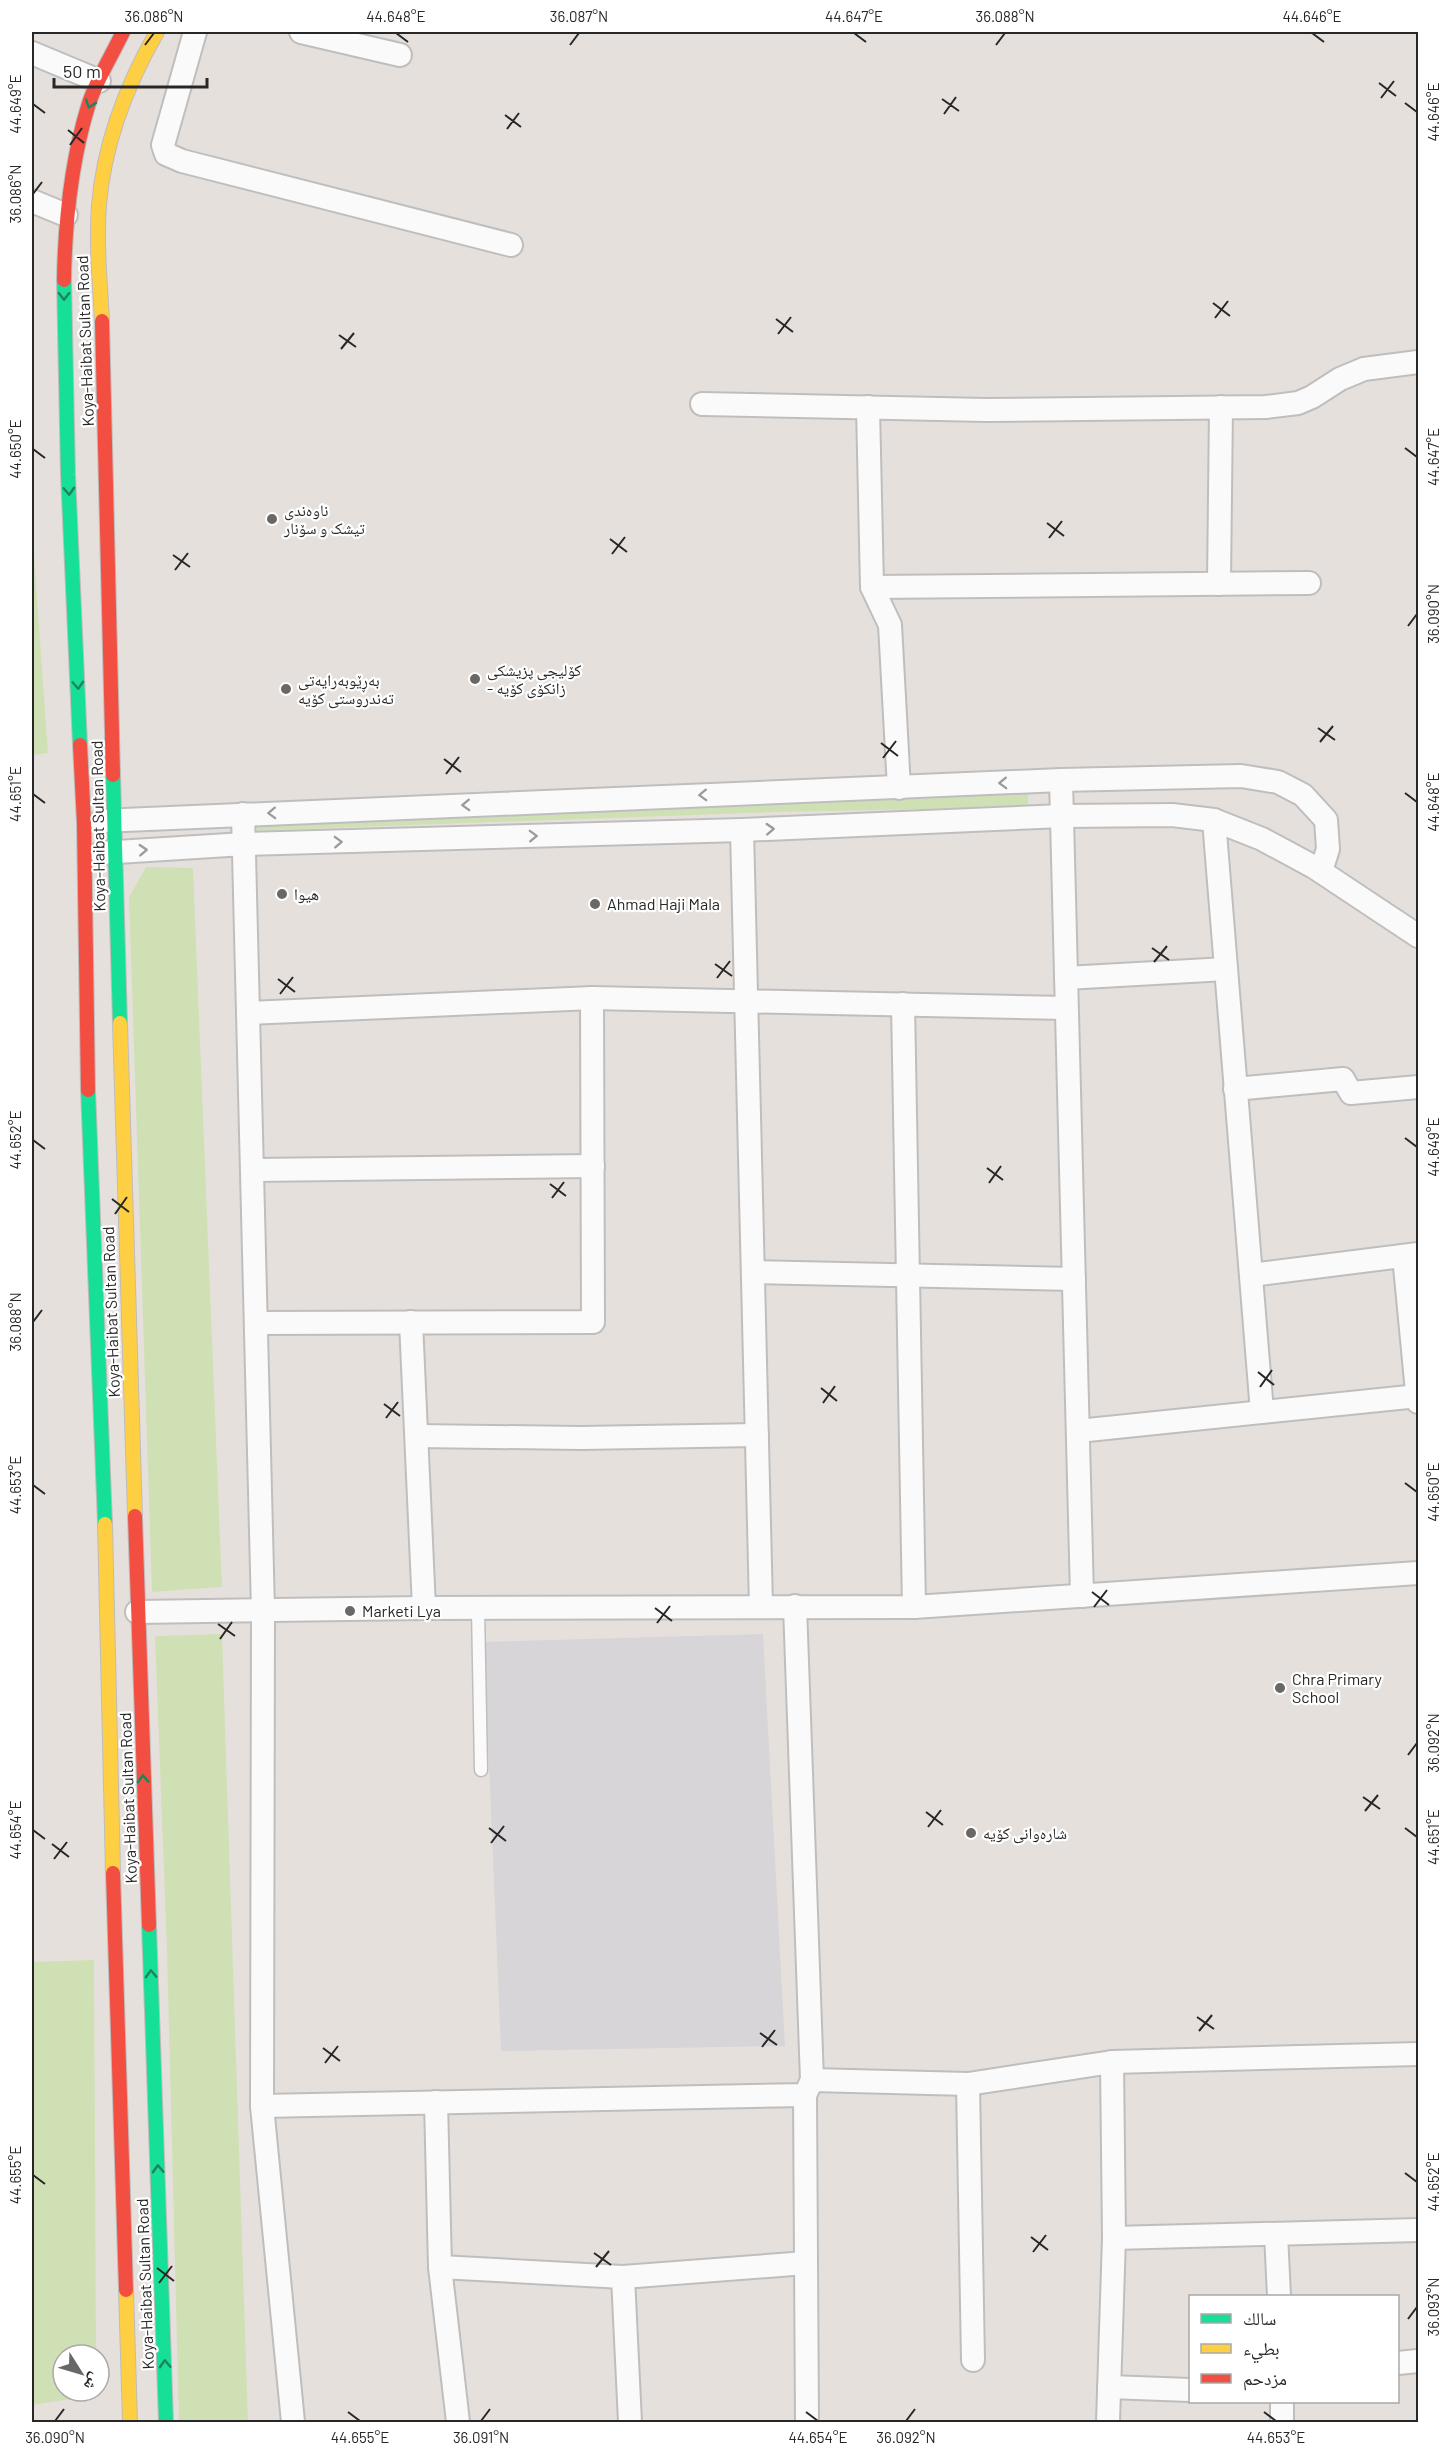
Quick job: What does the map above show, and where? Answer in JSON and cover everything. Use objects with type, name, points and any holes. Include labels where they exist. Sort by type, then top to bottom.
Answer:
[{"type":"main road","name":"Koya-Haibat Sultan Road","points":[[123,32],[90,101],[72,169],[66,214],[64,294],[68,475],[85,854],[88,1099],[107,1584],[116,1992],[130,2422]]},
{"type":"main road","name":"Koya-Haibat Sultan Road","points":[[157,32],[130,85],[111,136],[101,189],[98,231],[137,1612],[166,2422]]},
{"type":"street","points":[[195,32],[163,145],[166,154],[182,161],[511,245]]},
{"type":"street","points":[[302,32],[399,55]]},
{"type":"street","points":[[32,53],[99,81]]},
{"type":"street","points":[[32,201],[66,214]]},
{"type":"street","points":[[702,404],[986,410],[1266,407],[1298,403],[1327,389],[1352,372],[1419,362]]},
{"type":"street","points":[[868,407],[872,587],[890,625],[899,788]]},
{"type":"street","points":[[1219,584],[1221,407]]},
{"type":"street","points":[[872,587],[1309,583]]},
{"type":"street","points":[[84,823],[115,819],[1061,780],[1241,776],[1278,782],[1303,795],[1326,820],[1328,849],[1321,871]]},
{"type":"street","points":[[1061,780],[1082,1596]]},
{"type":"street","points":[[928,786],[929,821]]},
{"type":"street","points":[[243,814],[263,1611],[262,2106],[293,2422]]},
{"type":"street","points":[[85,854],[244,844],[742,830],[1062,816],[1172,815],[1214,820],[1262,840],[1321,871],[1419,936]]},
{"type":"street","points":[[1214,820],[1262,1412]]},
{"type":"street","points":[[742,830],[761,1605]]},
{"type":"street","points":[[1066,978],[1226,969]]},
{"type":"street","points":[[248,1013],[592,998],[1066,1008]]},
{"type":"street","points":[[256,1323],[593,1322],[592,998]]},
{"type":"street","points":[[903,1004],[914,1607]]},
{"type":"street","points":[[1235,1089],[1343,1079],[1351,1093],[1419,1087]]},
{"type":"street","points":[[252,1170],[592,1166]]},
{"type":"street","points":[[1251,1275],[1411,1255],[1419,1402]]},
{"type":"street","points":[[753,1272],[1074,1279]]},
{"type":"street","points":[[411,1322],[424,1608]]},
{"type":"street","points":[[1078,1431],[1418,1396]]},
{"type":"street","points":[[417,1436],[582,1438],[757,1435]]},
{"type":"street","points":[[137,1612],[761,1605],[914,1607],[1419,1572]]},
{"type":"street","points":[[795,1606],[808,2088],[807,2422]]},
{"type":"street","points":[[262,2106],[968,2084],[1112,2062],[1419,2054]]},
{"type":"street","points":[[1108,2422],[1114,2238],[1112,2062]]},
{"type":"street","points":[[968,2084],[973,2360]]},
{"type":"street","points":[[436,2102],[440,2267],[458,2422]]},
{"type":"street","points":[[1114,2238],[1419,2230]]},
{"type":"street","points":[[1276,2234],[1279,2295]]},
{"type":"street","points":[[440,2267],[623,2277],[806,2263]]},
{"type":"street","points":[[623,2277],[630,2422]]},
{"type":"street","points":[[1399,2363],[1419,2361]]},
{"type":"street","points":[[1109,2386],[1189,2390]]},
{"type":"street","points":[[1282,2403],[1282,2422]]},
{"type":"lane","points":[[478,1608],[481,1770]]},
{"type":"shaded area","points":[[763,1634],[785,2046],[501,2051],[484,1642]]},
{"type":"green space","points":[[32,527],[48,753],[32,755]]},
{"type":"green space","points":[[1028,792],[1028,807],[777,812],[248,831],[249,818]]},
{"type":"green space","points":[[146,867],[193,868],[222,1587],[152,1592],[129,897]]},
{"type":"green space","points":[[222,1634],[248,2422],[179,2422],[167,1950],[155,1636]]},
{"type":"green space","points":[[94,1960],[96,2343],[51,2343],[51,2402],[32,2405],[32,1962]]},
{"type":"traffic: fast","points":[[64,280],[68,475],[80,745]]},
{"type":"traffic: fast","points":[[113,775],[120,1023]]},
{"type":"traffic: fast","points":[[88,1090],[105,1524]]},
{"type":"traffic: fast","points":[[149,1925],[166,2422]]},
{"type":"traffic: slow","points":[[102,321],[98,220],[106,159],[126,94],[157,32]]},
{"type":"traffic: slow","points":[[120,1023],[135,1516]]},
{"type":"traffic: slow","points":[[105,1524],[113,1873]]},
{"type":"traffic: slow","points":[[126,2290],[130,2422]]},
{"type":"traffic: jam","points":[[64,280],[70,190],[83,125],[96,85],[123,32]]},
{"type":"traffic: jam","points":[[102,321],[113,775]]},
{"type":"traffic: jam","points":[[80,745],[84,823],[88,1090]]},
{"type":"traffic: jam","points":[[135,1516],[149,1925]]},
{"type":"traffic: jam","points":[[113,1873],[126,2290]]},
{"type":"place","name":"ناوەندی تیشک و سۆنار","points":[[272,519]]},
{"type":"place","name":"کۆلیجی پزیشکی - زانکۆی کۆیە","points":[[475,679]]},
{"type":"place","name":"بەڕێوبەرایەتی تەندروستی کۆیە","points":[[286,689]]},
{"type":"place","name":"هیوا","points":[[282,894]]},
{"type":"place","name":"Ahmad Haji Mala","points":[[595,904]]},
{"type":"place","name":"Marketi Lya","points":[[350,1611]]},
{"type":"place","name":"Chra Primary School","points":[[1280,1688]]},
{"type":"place","name":"شارەوانی کۆیە","points":[[971,1833]]}]
